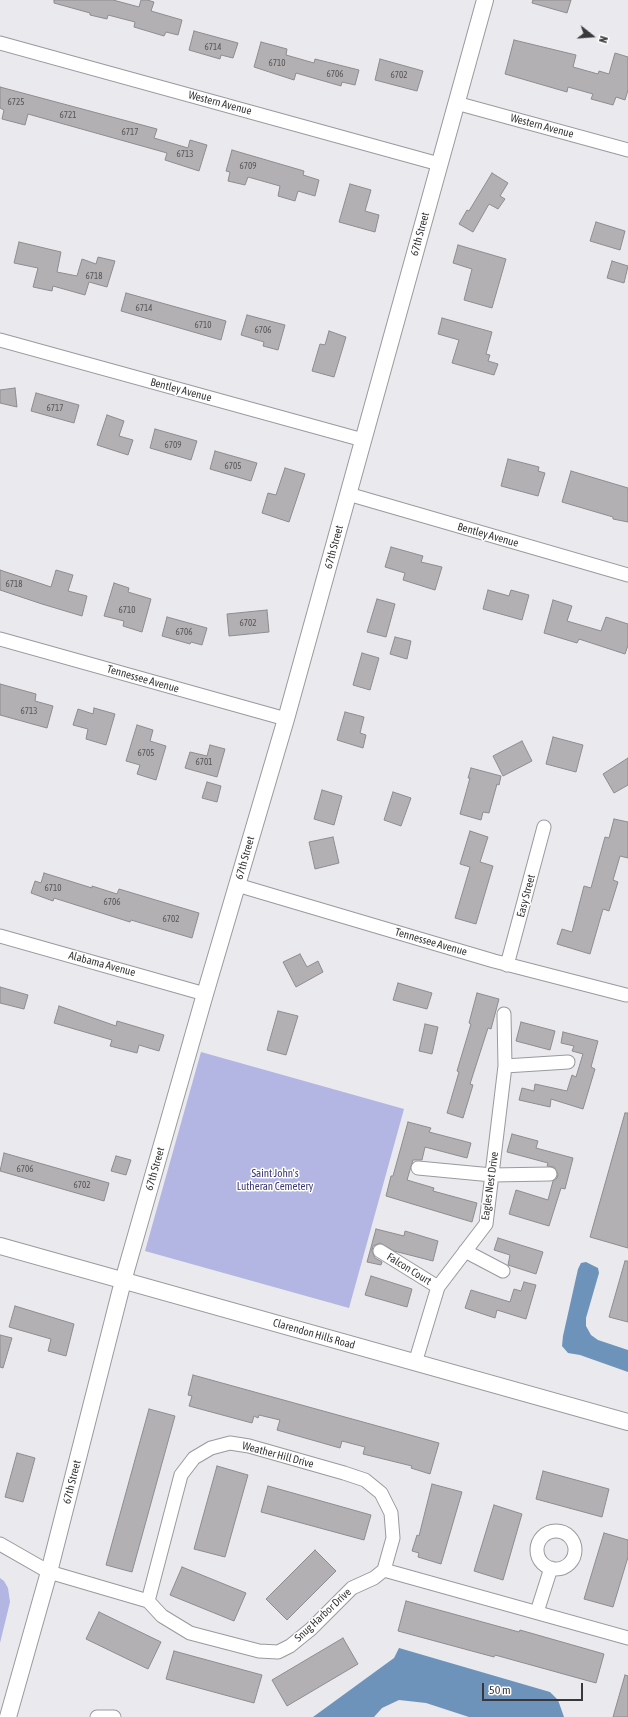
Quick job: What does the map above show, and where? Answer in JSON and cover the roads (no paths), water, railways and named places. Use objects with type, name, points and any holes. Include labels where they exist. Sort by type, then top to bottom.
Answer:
[{"type":"street","name":"67th Street","points":[[8,1717],[49,1572],[123,1281],[204,994],[286,719],[484,0]]},
{"type":"street","name":"Western Avenue","points":[[0,43],[439,164]]},
{"type":"street","name":"Western Avenue","points":[[456,103],[628,150]]},
{"type":"street","name":"Bentley Avenue","points":[[0,340],[363,440]]},
{"type":"street","name":"Bentley Avenue","points":[[348,494],[628,575]]},
{"type":"street","name":"Tennessee Avenue","points":[[0,640],[286,719]]},
{"type":"street","name":"Easy Street","points":[[507,965],[544,827]]},
{"type":"street","name":"Tennessee Avenue","points":[[237,885],[507,965],[626,995]]},
{"type":"street","name":"Alabama Avenue","points":[[0,936],[204,994]]},
{"type":"street","name":"Eagles Nest Drive","points":[[415,1363],[438,1287],[486,1224],[505,1066],[504,1014]]},
{"type":"street","points":[[505,1066],[568,1062]]},
{"type":"street","points":[[418,1168],[492,1175],[550,1174]]},
{"type":"street","name":"Clarendon Hills Road","points":[[0,1246],[628,1422]]},
{"type":"street","points":[[465,1251],[503,1271]]},
{"type":"street","name":"Falcon Court","points":[[380,1252],[438,1287]]},
{"type":"street","name":"Weather Hill Drive","points":[[148,1601],[182,1474],[194,1458],[211,1448],[230,1443],[249,1446],[344,1473],[365,1480],[381,1493],[391,1513],[393,1538],[384,1570]]},
{"type":"street","points":[[0,1544],[49,1572],[148,1601]]},
{"type":"street","points":[[537,1612],[551,1568]]},
{"type":"street","points":[[384,1570],[628,1638]]},
{"type":"street","name":"Snug Harbor Drive","points":[[148,1601],[162,1616],[190,1633],[259,1651],[278,1652],[290,1646],[311,1629],[352,1588],[374,1578],[384,1570]]},
{"type":"street","points":[[97,1717],[114,1717]]},
{"type":"park label","name":"Saint John's Lutheran Cemetery","points":[[275,1180]]}]
